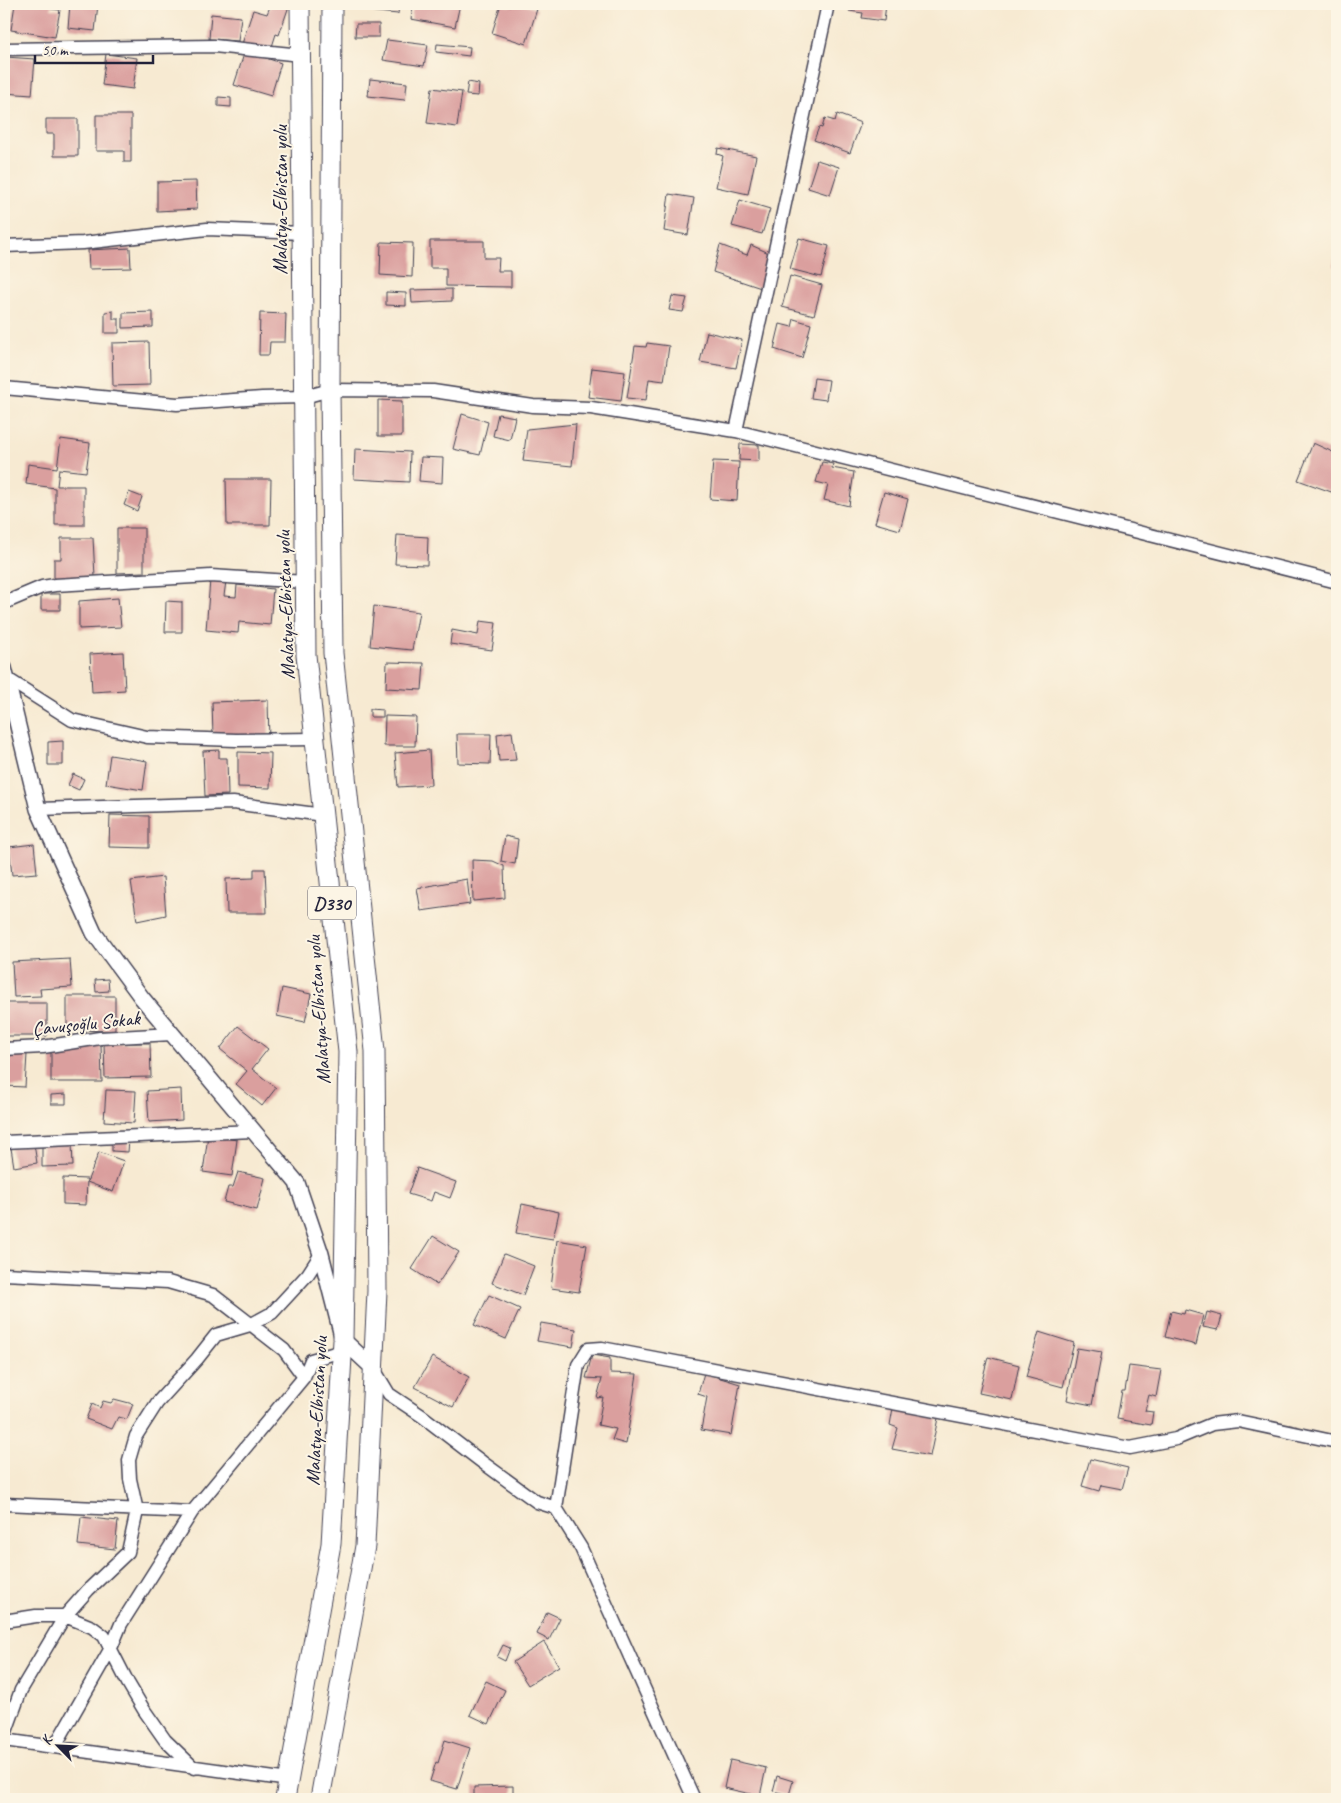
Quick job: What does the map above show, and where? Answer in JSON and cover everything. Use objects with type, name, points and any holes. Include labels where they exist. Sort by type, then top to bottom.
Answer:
[{"type":"main road","name":"Malatya-Elbistan yolu","points":[[285,1799],[331,1544],[342,1346],[348,1052],[306,654],[300,4]]},
{"type":"main road","name":"D330","points":[[320,1799],[365,1546],[377,1291],[375,1051],[333,653],[330,390],[332,4]]},
{"type":"street","points":[[736,431],[828,4]]},
{"type":"street","points":[[4,49],[214,46],[301,55]]},
{"type":"street","points":[[4,246],[83,243],[207,228],[302,233]]},
{"type":"street","points":[[4,388],[177,404],[304,397],[330,390],[433,391],[533,406],[591,408],[736,431],[1337,582]]},
{"type":"street","points":[[4,603],[42,587],[55,585],[211,576],[305,582]]},
{"type":"street","points":[[5,673],[38,809],[94,933],[142,998],[297,1183],[321,1254],[342,1346],[373,1368],[389,1394],[422,1416],[536,1502],[556,1508]]},
{"type":"street","points":[[5,673],[72,720],[147,737],[236,740],[315,738]]},
{"type":"street","points":[[38,809],[233,803],[323,815]]},
{"type":"street","name":"Çavuşoğlu Sokak","points":[[4,1048],[43,1047],[100,1038],[172,1034]]},
{"type":"street","points":[[4,1142],[253,1132]]},
{"type":"street","points":[[289,1780],[194,1768],[4,1738],[21,1690],[66,1616],[88,1590],[128,1552],[137,1511],[130,1479],[129,1460],[136,1436],[157,1403],[216,1335],[250,1325],[272,1313],[308,1274],[321,1254]]},
{"type":"street","points":[[4,1274],[168,1282],[213,1294],[284,1350],[304,1377]]},
{"type":"street","points":[[55,1746],[111,1648],[121,1624],[192,1512],[304,1377],[311,1360],[342,1346]]},
{"type":"street","points":[[694,1799],[581,1548],[556,1508],[578,1365],[588,1350],[602,1348],[1130,1448],[1176,1439],[1212,1424],[1238,1421],[1337,1442]]},
{"type":"street","points":[[4,1504],[192,1512]]},
{"type":"street","points":[[4,1620],[36,1616],[66,1616],[104,1636],[128,1683],[154,1725],[165,1740],[194,1768]]},
{"type":"building","points":[[15,4],[52,4],[51,9],[60,10],[55,37],[11,30]]},
{"type":"building","points":[[70,4],[98,4],[95,31],[68,28]]},
{"type":"building","points":[[271,4],[289,6],[279,35],[276,34],[269,56],[241,47],[253,10],[267,14]]},
{"type":"building","points":[[368,4],[399,4],[398,14],[367,11]]},
{"type":"building","points":[[419,4],[460,4],[455,27],[411,19],[413,6],[418,7]]},
{"type":"building","points":[[501,4],[510,7],[510,4],[520,4],[537,9],[526,44],[492,33]]},
{"type":"building","points":[[850,4],[886,4],[884,21],[862,18],[863,13],[849,11]]},
{"type":"building","points":[[211,14],[241,17],[238,41],[209,39]]},
{"type":"building","points":[[356,24],[379,24],[379,37],[355,37]]},
{"type":"building","points":[[387,40],[428,45],[424,66],[383,60]]},
{"type":"building","points":[[437,44],[470,47],[469,56],[436,52]]},
{"type":"building","points":[[245,51],[281,63],[271,96],[234,85]]},
{"type":"building","points":[[106,54],[137,58],[133,89],[102,85]]},
{"type":"building","points":[[5,57],[35,59],[32,95],[4,93]]},
{"type":"building","points":[[370,79],[407,83],[405,100],[368,96]]},
{"type":"building","points":[[468,82],[479,84],[478,96],[466,95]]},
{"type":"building","points":[[432,88],[462,92],[457,127],[427,123]]},
{"type":"building","points":[[218,97],[231,98],[231,107],[218,106]]},
{"type":"building","points":[[837,114],[861,123],[850,153],[814,140],[819,127],[822,128],[825,118],[835,121]]},
{"type":"building","points":[[96,115],[131,115],[131,162],[124,162],[124,151],[96,151]]},
{"type":"building","points":[[46,119],[78,119],[78,156],[54,156],[54,134],[46,134]]},
{"type":"building","points":[[718,148],[756,156],[748,194],[716,187],[723,156],[717,154]]},
{"type":"building","points":[[817,160],[839,167],[830,195],[808,188]]},
{"type":"building","points":[[196,181],[197,209],[157,211],[157,182]]},
{"type":"building","points":[[669,194],[694,198],[688,235],[664,231]]},
{"type":"building","points":[[740,200],[770,209],[762,234],[732,226]]},
{"type":"building","points":[[799,238],[829,246],[821,277],[790,269]]},
{"type":"building","points":[[430,241],[484,241],[484,258],[499,258],[498,271],[511,271],[511,287],[446,286],[446,268],[430,268]]},
{"type":"building","points":[[381,242],[413,243],[412,277],[380,275]]},
{"type":"building","points":[[720,245],[747,255],[751,245],[771,254],[761,288],[713,272]]},
{"type":"building","points":[[130,248],[131,268],[89,269],[88,250]]},
{"type":"building","points":[[1337,250],[1337,267],[1333,266]]},
{"type":"building","points":[[790,276],[822,285],[814,315],[782,307]]},
{"type":"building","points":[[452,289],[452,301],[412,303],[411,290]]},
{"type":"building","points":[[386,292],[406,293],[406,306],[386,305]]},
{"type":"building","points":[[672,296],[687,298],[683,312],[669,310]]},
{"type":"building","points":[[113,311],[113,319],[119,319],[119,333],[105,333],[105,312]]},
{"type":"building","points":[[153,312],[153,327],[123,328],[123,313]]},
{"type":"building","points":[[260,313],[286,314],[285,342],[270,342],[269,355],[259,355]]},
{"type":"building","points":[[794,319],[811,324],[802,358],[774,349],[780,324],[792,327]]},
{"type":"building","points":[[707,332],[742,340],[736,368],[700,362]]},
{"type":"building","points":[[149,342],[150,385],[113,386],[112,343]]},
{"type":"building","points":[[647,343],[669,346],[664,381],[649,379],[646,400],[627,398],[635,346],[646,347]]},
{"type":"building","points":[[592,368],[625,372],[621,401],[588,397]]},
{"type":"building","points":[[814,378],[829,380],[826,400],[811,398]]},
{"type":"building","points":[[378,400],[402,401],[402,436],[378,436]]},
{"type":"building","points":[[462,414],[488,422],[480,455],[453,449]]},
{"type":"building","points":[[498,414],[515,417],[510,440],[493,436]]},
{"type":"building","points":[[576,424],[572,466],[523,461],[527,429]]},
{"type":"building","points":[[61,439],[90,443],[86,472],[59,469],[57,486],[84,486],[84,525],[55,525],[55,488],[26,484],[28,464],[57,468]]},
{"type":"building","points":[[1313,443],[1337,454],[1337,494],[1298,480]]},
{"type":"building","points":[[740,444],[759,445],[759,461],[739,460]]},
{"type":"building","points":[[355,449],[410,452],[409,482],[354,479]]},
{"type":"building","points":[[421,457],[443,458],[442,483],[419,481]]},
{"type":"building","points":[[713,461],[739,462],[737,501],[710,499]]},
{"type":"building","points":[[822,462],[833,464],[832,468],[854,472],[849,506],[824,500],[828,485],[816,482]]},
{"type":"building","points":[[226,479],[271,479],[270,525],[227,525]]},
{"type":"building","points":[[129,492],[142,497],[137,511],[124,505]]},
{"type":"building","points":[[884,492],[908,499],[900,530],[875,523]]},
{"type":"building","points":[[117,528],[144,528],[144,572],[117,573]]},
{"type":"building","points":[[397,535],[428,537],[427,565],[395,564]]},
{"type":"building","points":[[61,538],[93,538],[95,577],[54,580],[54,559],[61,559]]},
{"type":"building","points":[[210,580],[226,581],[224,596],[236,597],[237,585],[273,589],[270,625],[239,622],[238,633],[206,630]]},
{"type":"building","points":[[41,594],[60,594],[60,610],[41,610]]},
{"type":"building","points":[[118,598],[121,627],[79,629],[79,601]]},
{"type":"building","points":[[166,601],[182,602],[182,632],[165,632]]},
{"type":"building","points":[[374,606],[419,612],[412,650],[370,646]]},
{"type":"building","points":[[480,621],[496,623],[492,650],[450,644],[452,630],[478,635]]},
{"type":"building","points":[[123,652],[125,690],[92,692],[90,654]]},
{"type":"building","points":[[387,662],[424,663],[422,690],[386,688]]},
{"type":"building","points":[[268,700],[269,741],[213,736],[212,702]]},
{"type":"building","points":[[370,709],[383,710],[383,717],[370,717]]},
{"type":"building","points":[[385,716],[416,717],[415,746],[384,746]]},
{"type":"building","points":[[512,732],[516,760],[499,761],[497,734]]},
{"type":"building","points":[[457,734],[491,734],[490,764],[458,763]]},
{"type":"building","points":[[63,741],[63,765],[48,765],[48,742]]},
{"type":"building","points":[[219,750],[219,758],[227,758],[228,795],[205,796],[203,751]]},
{"type":"building","points":[[429,750],[431,785],[398,787],[395,753]]},
{"type":"building","points":[[238,752],[271,753],[270,788],[238,787]]},
{"type":"building","points":[[110,755],[147,761],[143,790],[106,784]]},
{"type":"building","points":[[73,774],[84,779],[79,790],[68,785]]},
{"type":"building","points":[[110,815],[149,816],[149,848],[109,847]]},
{"type":"building","points":[[505,836],[518,839],[515,864],[501,861]]},
{"type":"building","points":[[34,844],[37,873],[12,875],[9,847]]},
{"type":"building","points":[[472,860],[493,861],[504,866],[505,898],[473,901]]},
{"type":"building","points":[[254,869],[265,869],[267,913],[227,913],[226,879],[254,878]]},
{"type":"building","points":[[163,877],[166,915],[137,921],[131,881]]},
{"type":"building","points":[[467,879],[470,904],[421,911],[417,888]]},
{"type":"building","points":[[70,959],[72,987],[40,989],[41,996],[14,997],[12,962]]},
{"type":"building","points":[[108,979],[109,991],[96,992],[95,980]]},
{"type":"building","points":[[282,988],[311,994],[305,1022],[277,1016]]},
{"type":"building","points":[[67,996],[115,996],[115,1031],[67,1030]]},
{"type":"building","points":[[4,1003],[47,1003],[47,1036],[4,1036]]},
{"type":"building","points":[[238,1026],[268,1049],[252,1069],[276,1088],[262,1106],[236,1084],[247,1071],[220,1049]]},
{"type":"building","points":[[104,1043],[150,1043],[151,1077],[105,1078]]},
{"type":"building","points":[[101,1044],[102,1082],[51,1082],[51,1045]]},
{"type":"building","points":[[4,1053],[27,1054],[25,1087],[4,1086]]},
{"type":"building","points":[[181,1089],[182,1120],[149,1122],[147,1091]]},
{"type":"building","points":[[106,1090],[136,1091],[134,1123],[104,1121]]},
{"type":"building","points":[[66,1094],[66,1104],[51,1104],[51,1095]]},
{"type":"building","points":[[208,1136],[237,1140],[232,1176],[203,1172]]},
{"type":"building","points":[[112,1139],[129,1140],[128,1152],[112,1151]]},
{"type":"building","points":[[72,1143],[73,1166],[42,1167],[42,1144]]},
{"type":"building","points":[[34,1144],[37,1163],[14,1167],[11,1148]]},
{"type":"building","points":[[99,1152],[124,1161],[113,1192],[87,1182]]},
{"type":"building","points":[[417,1168],[456,1182],[450,1198],[434,1192],[431,1201],[408,1194]]},
{"type":"building","points":[[238,1172],[265,1178],[257,1210],[224,1202],[228,1187],[233,1187]]},
{"type":"building","points":[[63,1178],[87,1179],[86,1205],[63,1204]]},
{"type":"building","points":[[522,1204],[559,1212],[553,1239],[516,1233]]},
{"type":"building","points":[[433,1236],[459,1252],[437,1285],[412,1269]]},
{"type":"building","points":[[557,1240],[587,1245],[579,1292],[551,1288]]},
{"type":"building","points":[[504,1254],[534,1266],[523,1295],[492,1283]]},
{"type":"building","points":[[489,1295],[520,1309],[506,1339],[474,1325]]},
{"type":"building","points":[[1185,1310],[1203,1315],[1196,1345],[1165,1337],[1171,1311],[1184,1314]]},
{"type":"building","points":[[1207,1312],[1222,1316],[1218,1330],[1203,1327]]},
{"type":"building","points":[[541,1323],[576,1329],[573,1347],[537,1341]]},
{"type":"building","points":[[1039,1332],[1074,1343],[1063,1387],[1026,1377]]},
{"type":"building","points":[[1077,1348],[1102,1352],[1092,1405],[1067,1400]]},
{"type":"building","points":[[592,1355],[610,1358],[610,1373],[637,1374],[626,1444],[612,1440],[616,1429],[598,1425],[603,1397],[597,1398],[602,1379],[586,1378]]},
{"type":"building","points":[[432,1357],[469,1377],[453,1407],[415,1387]]},
{"type":"building","points":[[988,1357],[1019,1365],[1012,1400],[979,1393]]},
{"type":"building","points":[[1129,1366],[1161,1370],[1156,1397],[1149,1395],[1145,1411],[1153,1412],[1151,1425],[1117,1419],[1122,1391],[1125,1391]]},
{"type":"building","points":[[704,1373],[740,1384],[731,1435],[701,1430],[707,1397],[698,1394]]},
{"type":"building","points":[[114,1399],[133,1404],[127,1419],[118,1417],[112,1429],[86,1419],[92,1404],[100,1408],[103,1401],[111,1403]]},
{"type":"building","points":[[893,1408],[938,1418],[930,1456],[892,1449],[898,1428],[890,1425]]},
{"type":"building","points":[[1090,1459],[1128,1468],[1122,1489],[1101,1485],[1099,1491],[1082,1486]]},
{"type":"building","points":[[81,1517],[118,1521],[115,1549],[78,1545]]},
{"type":"building","points":[[547,1612],[560,1618],[549,1640],[537,1634]]},
{"type":"building","points":[[544,1642],[559,1666],[528,1685],[513,1662]]},
{"type":"building","points":[[503,1645],[510,1648],[505,1661],[497,1657]]},
{"type":"building","points":[[486,1681],[505,1690],[489,1724],[470,1715]]},
{"type":"building","points":[[445,1740],[470,1748],[457,1789],[430,1781]]},
{"type":"building","points":[[730,1760],[766,1768],[760,1796],[724,1788]]},
{"type":"building","points":[[777,1776],[793,1781],[789,1795],[773,1791]]},
{"type":"building","points":[[513,1786],[513,1799],[474,1799],[474,1787]]}]
